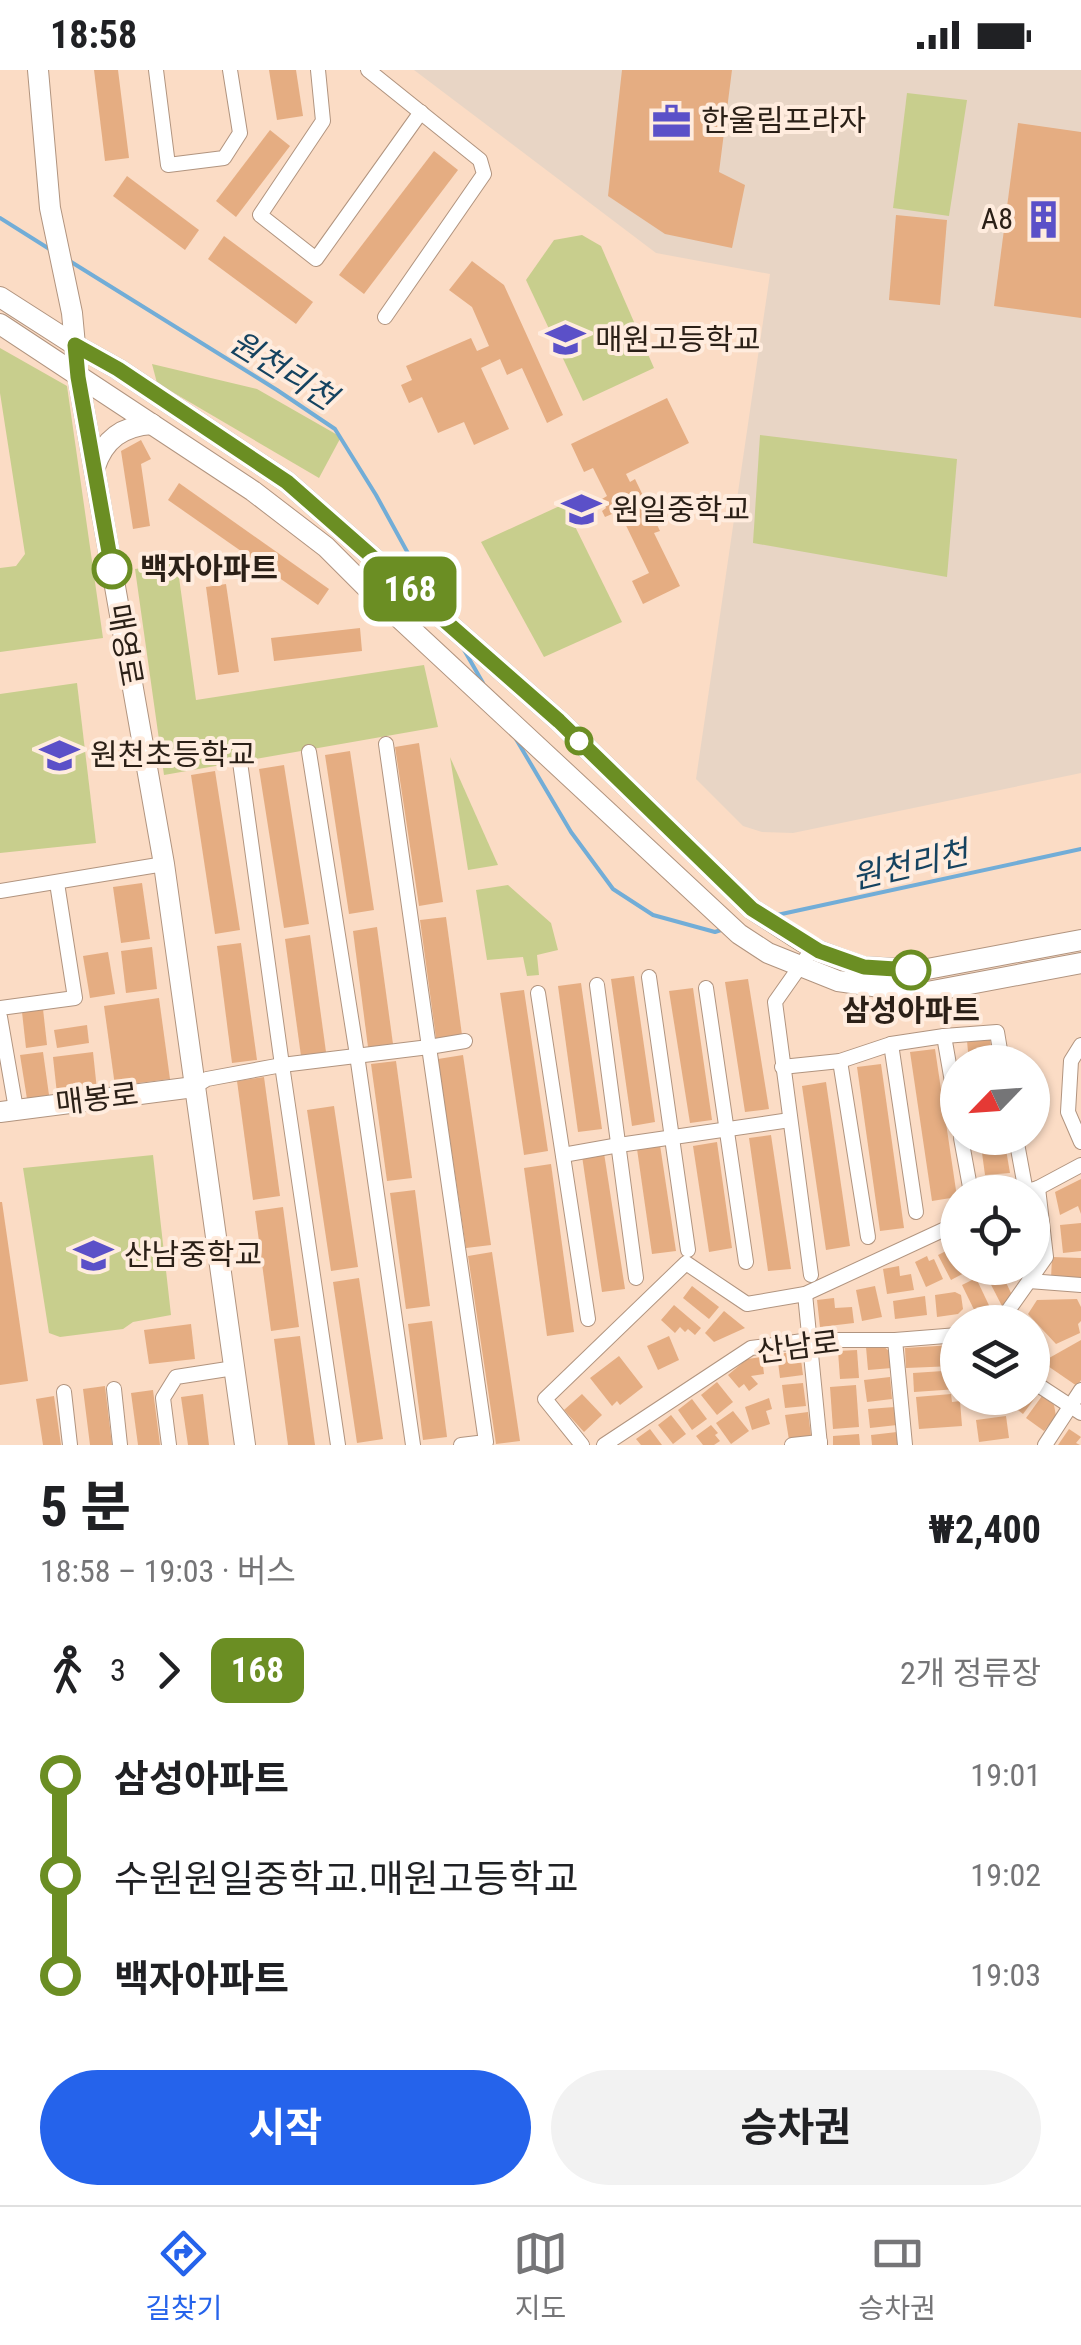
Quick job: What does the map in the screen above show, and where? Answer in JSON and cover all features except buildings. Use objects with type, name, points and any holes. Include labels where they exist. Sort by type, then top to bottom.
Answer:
[{"type":"main road","name":"매영로","points":[[38,70],[50,208],[72,312],[78,377],[164,864],[245,1445]]},
{"type":"main road","points":[[0,298],[118,369],[287,482],[559,721],[752,909],[808,945],[864,967],[922,970],[1081,940]]},
{"type":"main road","points":[[0,324],[326,546],[739,934],[768,952],[838,981],[922,993],[1081,962]]},
{"type":"main road","points":[[94,469],[98,455],[112,438],[128,428],[152,424]]},
{"type":"main road","name":"매봉로","points":[[8,1110],[194,1087]]},
{"type":"street","points":[[156,70],[168,164],[224,158],[240,133],[230,70]]},
{"type":"street","points":[[318,70],[323,121],[260,215],[316,259],[420,112]]},
{"type":"street","points":[[368,70],[480,160],[484,174],[385,317]]},
{"type":"street","points":[[386,744],[486,1442],[461,1445]]},
{"type":"street","points":[[310,752],[414,1445]]},
{"type":"street","points":[[240,762],[338,1445]]},
{"type":"street","points":[[0,890],[164,864]]},
{"type":"street","points":[[0,1008],[75,998],[57,882]]},
{"type":"street","points":[[808,945],[775,1002],[810,1275]]},
{"type":"street","points":[[649,978],[688,1250]]},
{"type":"street","points":[[597,985],[636,1278]]},
{"type":"street","points":[[706,988],[746,1262]]},
{"type":"street","points":[[538,993],[588,1319]]},
{"type":"street","points":[[0,1017],[8,1110]]},
{"type":"street","points":[[782,1067],[840,1061],[891,1044],[944,1036],[997,1032],[999,1045]]},
{"type":"street","points":[[944,1036],[946,1045]]},
{"type":"street","points":[[194,1087],[207,1079],[282,1064],[465,1041]]},
{"type":"street","points":[[891,1044],[916,1212]]},
{"type":"street","points":[[1081,1045],[1071,1061],[1068,1112],[1081,1142]]},
{"type":"street","points":[[840,1061],[868,1237]]},
{"type":"street","points":[[563,1155],[790,1120]]},
{"type":"street","points":[[1050,1180],[1081,1165]]},
{"type":"street","points":[[582,1445],[545,1399],[686,1264],[747,1304],[805,1294],[940,1230]]},
{"type":"street","points":[[1050,1282],[1081,1284]]},
{"type":"street","points":[[792,1445],[820,1444],[805,1294]]},
{"type":"street","name":"산남로","points":[[604,1445],[752,1348],[810,1340],[940,1336]]},
{"type":"street","points":[[895,1340],[905,1445]]},
{"type":"street","points":[[169,1445],[163,1398],[176,1376],[234,1368]]},
{"type":"street","points":[[114,1389],[120,1445]]},
{"type":"street","points":[[1045,1445],[1076,1410],[1081,1390]]},
{"type":"street","points":[[64,1392],[70,1445]]},
{"type":"street","points":[[1050,1393],[1076,1410]]},
{"type":"shaded area","points":[[414,70],[1081,70],[1081,773],[793,833],[762,832],[743,826],[696,779],[770,274],[656,253]]},
{"type":"green space","points":[[907,93],[967,100],[949,216],[893,208]]},
{"type":"green space","points":[[582,235],[601,246],[654,368],[583,401],[526,280],[554,240]]},
{"type":"green space","points":[[0,348],[67,386],[103,638],[0,652],[0,568],[16,566],[25,554],[0,393]]},
{"type":"green space","points":[[152,364],[257,389],[341,437],[319,478],[157,383]]},
{"type":"green space","points":[[760,435],[957,459],[947,577],[753,543]]},
{"type":"green space","points":[[564,504],[622,622],[544,657],[481,542]]},
{"type":"green space","points":[[177,563],[196,700],[424,665],[438,727],[164,775],[135,569]]},
{"type":"green space","points":[[77,683],[96,843],[0,853],[0,694]]},
{"type":"green space","points":[[450,757],[498,865],[468,870]]},
{"type":"green space","points":[[508,885],[551,923],[558,950],[537,955],[539,975],[527,976],[523,957],[487,960],[476,890]]},
{"type":"green space","points":[[153,1155],[171,1315],[133,1322],[123,1329],[60,1337],[49,1333],[23,1168]]},
{"type":"waterway","name":"원천리천","points":[[0,218],[51,250]]},
{"type":"waterway","name":"원천리천","points":[[68,260],[335,429],[432,597]]},
{"type":"waterway","name":"원천리천","points":[[463,648],[483,683]]},
{"type":"waterway","name":"원천리천","points":[[516,739],[571,832],[613,889],[653,915],[715,932],[724,929]]},
{"type":"waterway","name":"원천리천","points":[[777,915],[1081,849]]},
{"type":"bus line","name":"168","points":[[112,569],[75,345],[118,369],[287,482],[559,721],[752,909],[819,951],[864,967],[911,970]]},
{"type":"place","name":"한울림프라자","points":[[671,121]]},
{"type":"place","name":"A8","points":[[1043,219]]},
{"type":"place","name":"매원고등학교","points":[[565,340]]},
{"type":"place","name":"원일중학교","points":[[582,510]]},
{"type":"place","name":"백자아파트","points":[[112,569]]},
{"type":"place","name":"원천초등학교","points":[[60,755]]},
{"type":"place","name":"삼성아파트","points":[[911,970]]},
{"type":"place","name":"산남중학교","points":[[94,1255]]}]
